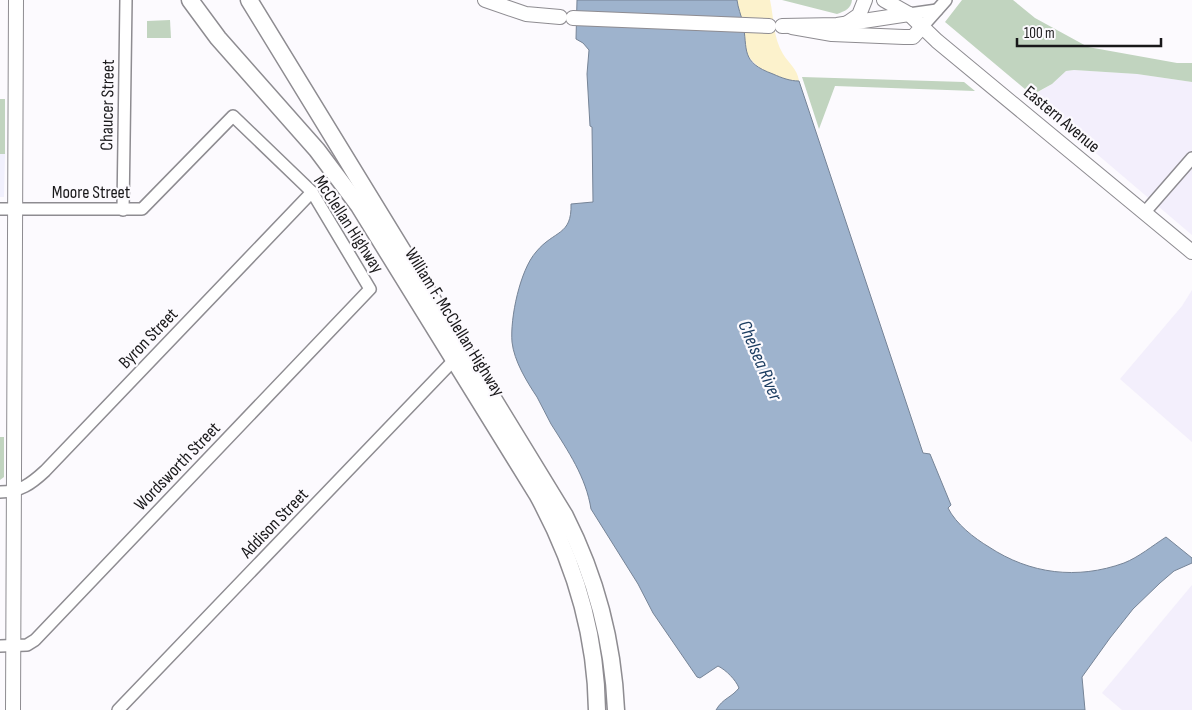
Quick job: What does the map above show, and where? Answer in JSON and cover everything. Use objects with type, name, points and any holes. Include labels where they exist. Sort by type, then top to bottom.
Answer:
[{"type":"highway","points":[[178,0],[223,43]]},
{"type":"highway","name":"William F. McClellan Highway","points":[[190,0],[223,43],[317,150],[348,191],[455,359],[537,494],[567,554],[577,584],[588,628],[597,710]]},
{"type":"highway","name":"William F. McClellan Highway","points":[[250,0],[565,516],[587,564],[602,614],[611,656],[616,710]]},
{"type":"main road","points":[[12,710],[6,646],[7,492],[15,209],[16,0]]},
{"type":"main road","points":[[485,0],[515,11],[560,17],[918,32]]},
{"type":"main road","points":[[844,29],[859,15],[865,0]]},
{"type":"main road","points":[[884,0],[909,14]]},
{"type":"main road","points":[[900,0],[909,14]]},
{"type":"main road","points":[[844,29],[909,14]]},
{"type":"main road","name":"Eastern Avenue","points":[[909,14],[918,32],[1192,252]]},
{"type":"street","name":"Chaucer Street","points":[[124,210],[126,0]]},
{"type":"street","points":[[918,32],[946,0]]},
{"type":"street","points":[[909,14],[937,10]]},
{"type":"street","name":"Moore Street","points":[[0,209],[136,210],[147,206],[233,116]]},
{"type":"street","name":"McClellan Highway","points":[[233,116],[312,192],[370,289]]},
{"type":"street","points":[[1144,212],[1192,158]]},
{"type":"street","name":"Byron Street","points":[[7,492],[30,484],[45,471],[312,192]]},
{"type":"street","name":"Wordsworth Street","points":[[6,646],[27,645],[35,640],[370,289]]},
{"type":"street","name":"Addison Street","points":[[118,710],[455,359]]},
{"type":"shaded area","points":[[1066,71],[1137,74],[1192,82],[1192,235],[1030,97],[1052,84]]},
{"type":"shaded area","points":[[0,154],[5,154],[4,197],[0,197]]},
{"type":"shaded area","points":[[1192,290],[1192,442],[1120,379],[1182,306]]},
{"type":"shaded area","points":[[1192,585],[1192,710],[1122,710],[1102,693]]},
{"type":"green space","points":[[782,0],[852,0],[849,8],[837,14]]},
{"type":"green space","points":[[962,0],[1013,0],[1035,18],[1088,47],[1177,63],[1192,63],[1192,82],[1137,74],[1074,70],[1066,71],[1052,84],[1032,95],[945,22]]},
{"type":"green space","points":[[170,20],[171,38],[147,38],[147,21]]},
{"type":"green space","points":[[802,77],[964,82],[975,91],[835,86],[819,129]]},
{"type":"green space","points":[[0,99],[5,99],[5,154],[0,154]]},
{"type":"green space","points":[[0,437],[4,437],[4,477],[0,480]]},
{"type":"sand","points":[[737,0],[770,0],[777,41],[799,81],[783,79],[768,73],[749,57],[745,50]]},
{"type":"water","name":"Chelsea River","points":[[577,0],[737,0],[750,60],[762,69],[786,79],[799,81],[923,453],[930,454],[951,505],[948,508],[966,530],[1005,556],[1021,563],[1054,572],[1089,571],[1124,563],[1140,555],[1166,537],[1192,558],[1192,563],[1174,571],[1133,609],[1082,677],[1085,710],[716,710],[721,703],[739,688],[738,685],[718,666],[700,678],[697,677],[653,613],[638,584],[591,509],[581,475],[525,378],[513,349],[514,308],[525,270],[530,260],[543,245],[565,227],[571,214],[571,204],[593,202],[592,127],[590,126],[587,74],[589,50],[576,39]]}]
